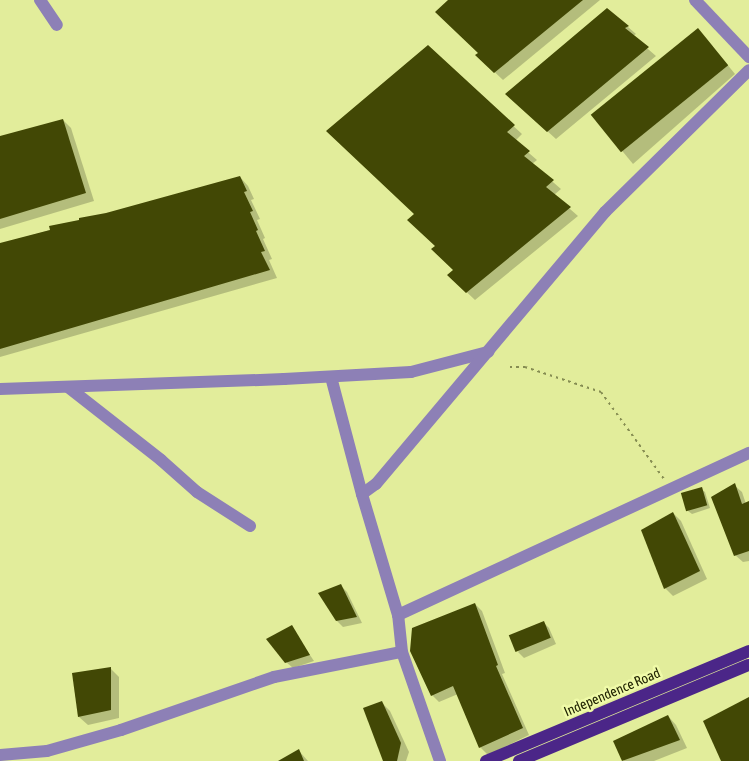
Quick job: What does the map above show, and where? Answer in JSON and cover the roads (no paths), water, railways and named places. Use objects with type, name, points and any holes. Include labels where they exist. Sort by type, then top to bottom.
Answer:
[{"type":"main road","name":"Independence Road","points":[[486,761],[749,652]]},
{"type":"main road","name":"Independence Road","points":[[519,761],[749,665]]},
{"type":"street","points":[[40,0],[57,25]]},
{"type":"street","points":[[695,0],[749,57]]},
{"type":"street","points":[[362,494],[376,484],[605,212],[749,70]]},
{"type":"street","points":[[0,389],[331,377],[411,372],[488,352]]},
{"type":"street","points":[[331,377],[362,494],[398,615],[402,652],[440,761]]},
{"type":"street","points":[[68,387],[161,460],[197,492],[250,526]]},
{"type":"street","points":[[398,615],[749,453]]},
{"type":"street","points":[[0,755],[47,751],[120,730],[274,677],[402,652]]}]
